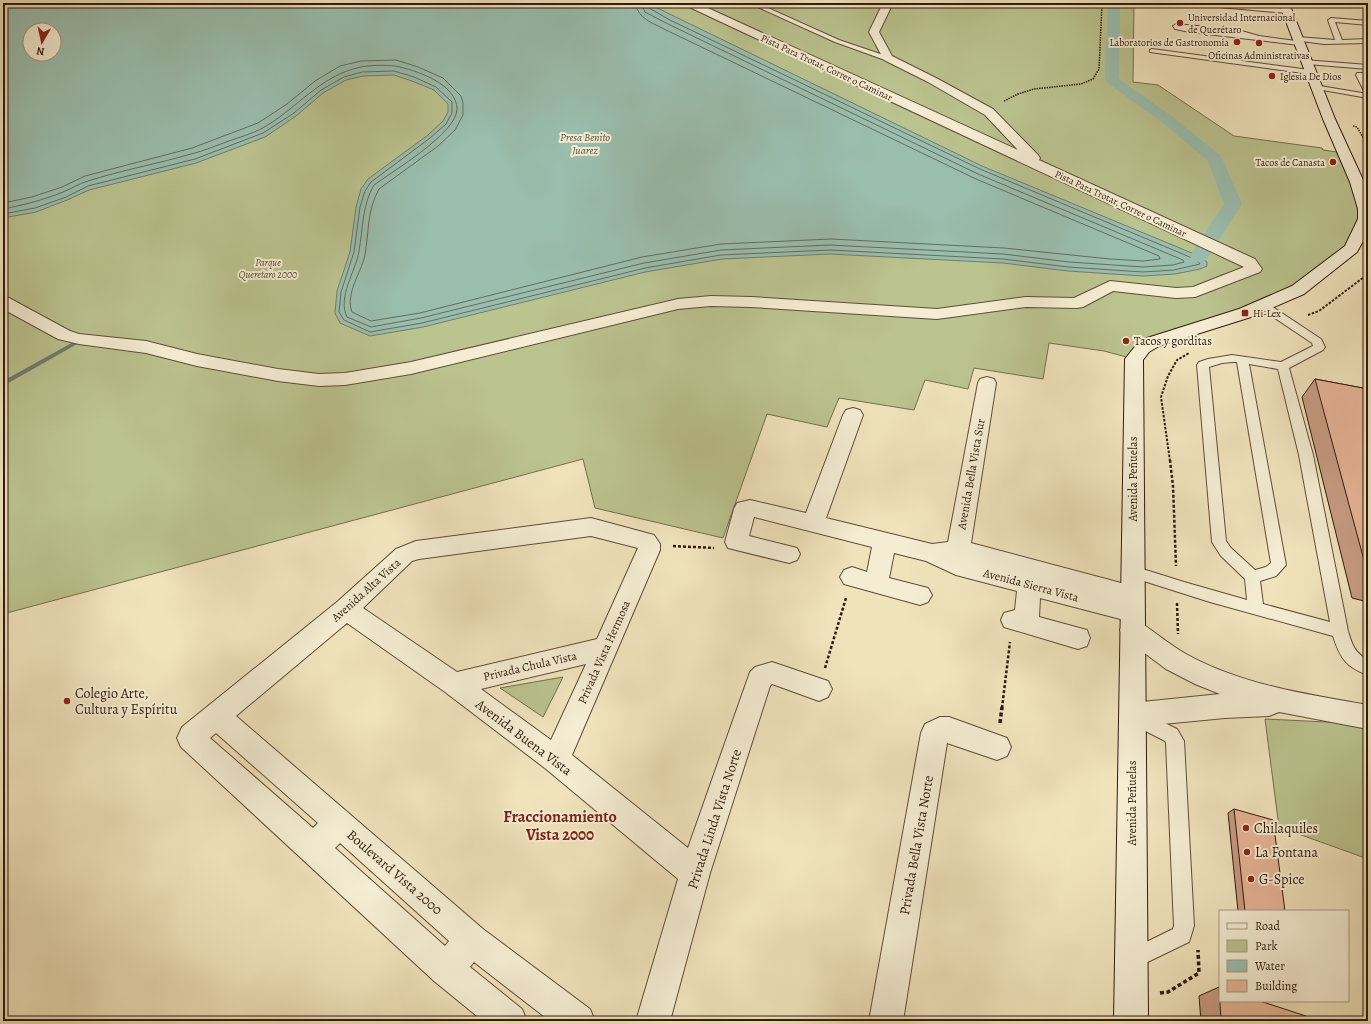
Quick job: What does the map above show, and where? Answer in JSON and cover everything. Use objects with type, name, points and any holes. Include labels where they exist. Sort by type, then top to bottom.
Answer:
[{"type":"street","name":"Pista Para Trotar, Correr o Caminar","points":[[3,302],[64,335],[97,342],[146,347],[212,363],[278,375],[319,380],[345,379],[411,368],[678,304],[710,301],[751,302],[936,314],[1026,302],[1071,304],[1094,294],[1107,286],[1176,292],[1195,292],[1254,269],[1249,262],[689,3]]},
{"type":"street","points":[[888,3],[874,32],[888,58],[990,112],[1041,166]]},
{"type":"street","name":"Avenida Peñuelas","points":[[1131,1021],[1134,359],[1143,348],[1153,342],[1264,306],[1298,290],[1351,249],[1366,219],[1362,183],[1317,87],[1285,7]]},
{"type":"street","name":"Avenida Bella Vista Sur","points":[[957,557],[987,383]]},
{"type":"street","points":[[813,524],[852,415]]},
{"type":"street","name":"Avenida Sierra Vista","points":[[736,542],[745,509],[748,508],[932,553],[957,557],[1132,602]]},
{"type":"street","name":"Avenida Alta Vista","points":[[313,849],[191,740],[192,736],[346,609],[404,555],[416,550],[591,527],[646,541],[649,544]]},
{"type":"street","points":[[876,584],[885,541]]},
{"type":"street","points":[[736,542],[789,554]]},
{"type":"street","name":"Privada Vista Hermosa","points":[[556,760],[649,550],[649,544]]},
{"type":"street","name":"Avenida Sierra Vista","points":[[957,557],[1029,585],[1132,602]]},
{"type":"street","points":[[852,578],[920,595]]},
{"type":"street","points":[[1029,585],[1019,622],[1078,638]]},
{"type":"street","points":[[1132,602],[1181,665],[1221,684],[1286,703],[1368,717]]},
{"type":"street","name":"Avenida Buena Vista","points":[[346,609],[454,684],[556,760],[696,873]]},
{"type":"street","name":"Privada Chula Vista","points":[[454,684],[606,648]]},
{"type":"street","name":"Privada Linda Vista Norte","points":[[653,1021],[696,873],[759,680],[764,675],[772,673],[819,689]]},
{"type":"street","points":[[1132,715],[1225,706],[1286,703]]},
{"type":"street","name":"Boulevard Vista 2000","points":[[217,716],[472,940],[578,1021]]},
{"type":"street","name":"Privada Bella Vista Norte","points":[[886,1021],[935,733],[940,730],[949,730],[997,747]]},
{"type":"street","points":[[339,823],[313,849],[446,970],[510,1021]]},
{"type":"street","points":[[446,970],[472,940]]},
{"type":"lane","points":[[752,3],[837,41],[888,58]]},
{"type":"lane","points":[[1197,3],[1285,7]]},
{"type":"lane","points":[[1339,41],[1331,20],[1368,23]]},
{"type":"lane","points":[[1258,38],[1238,32],[1176,26],[1178,28],[1258,38],[1324,42],[1368,41]]},
{"type":"lane","points":[[1152,51],[1309,67],[1368,67]]},
{"type":"lane","points":[[1360,75],[1368,91]]},
{"type":"lane","points":[[1317,87],[1368,96]]},
{"type":"lane","points":[[1256,608],[1252,578],[1226,552],[1219,542],[1203,365],[1210,361],[1224,358],[1283,366],[1319,346],[1317,341],[1264,306]]},
{"type":"lane","points":[[1242,360],[1279,565],[1271,572],[1252,578]]},
{"type":"lane","points":[[1283,366],[1306,455],[1340,631],[1347,653],[1355,663],[1368,668]]},
{"type":"lane","points":[[1132,602],[1181,589],[1340,631]]},
{"type":"lane","points":[[1131,960],[1182,935],[1184,926],[1175,741],[1171,735],[1132,715]]},
{"type":"path","points":[[990,112],[1011,96],[1051,86],[1090,82],[1094,79],[1099,69],[1102,3]]},
{"type":"path","points":[[649,544],[725,549],[736,542]]},
{"type":"path","points":[[819,689],[852,578]]},
{"type":"path","points":[[997,747],[1019,622]]},
{"type":"green space","name":"Parque Queretaro 2000","points":[[3,3],[1134,3],[1133,82],[1158,85],[1234,136],[1322,148],[1323,150],[1344,153],[1365,209],[1351,249],[1298,290],[1153,342],[1134,359],[1104,351],[1049,343],[1043,379],[974,368],[968,389],[925,380],[914,410],[839,398],[827,427],[767,414],[723,538],[595,508],[583,459],[3,614]]},
{"type":"green space","points":[[563,677],[543,717],[500,688]]},
{"type":"green space","points":[[1265,719],[1368,724],[1368,859],[1279,827]]},
{"type":"water","name":"Presa Benito Juarez","points":[[3,3],[647,3],[982,166],[1199,256],[1207,262],[1207,266],[1200,269],[1175,274],[1143,276],[1068,271],[1003,263],[830,254],[722,259],[645,272],[423,327],[370,336],[340,323],[335,313],[337,291],[350,252],[356,207],[361,189],[368,179],[428,135],[443,121],[448,112],[448,104],[434,90],[394,75],[363,76],[346,80],[323,93],[296,116],[265,137],[196,163],[89,190],[36,212],[3,218]]},
{"type":"building","points":[[1315,379],[1368,389],[1368,575]]},
{"type":"building","points":[[1234,809],[1273,820],[1285,910],[1245,910]]},
{"type":"building","points":[[1220,1002],[1263,1002],[1315,1019],[1315,1021],[1221,1021]]},
{"type":"waterway","points":[[1114,3],[1112,81],[1168,120],[1215,159],[1233,204],[1199,256]]},
{"type":"waterway","points":[[3,384],[77,342]]},
{"type":"place","name":"Universidad Internacional de Querétaro","points":[[1180,23]]},
{"type":"place","name":"Laboratorios de Gastronomía","points":[[1237,42]]},
{"type":"place","name":"Oficinas Administrativas","points":[[1259,43]]},
{"type":"place","name":"Iglesia De Dios","points":[[1272,76]]},
{"type":"place","name":"Tacos de Canasta","points":[[1333,162]]},
{"type":"place","name":"Hi-Lex","points":[[1245,313]]},
{"type":"place","name":"Tacos y gorditas","points":[[1126,341]]},
{"type":"place","name":"Colegio Arte, Cultura y Espíritu","points":[[67,701]]},
{"type":"place","name":"Chilaquiles","points":[[1246,828]]},
{"type":"place","name":"La Fontana","points":[[1247,852]]},
{"type":"place","name":"G-Spice","points":[[1251,879]]},
{"type":"district","name":"Fraccionamiento Vista 2000","points":[[560,825]]}]
